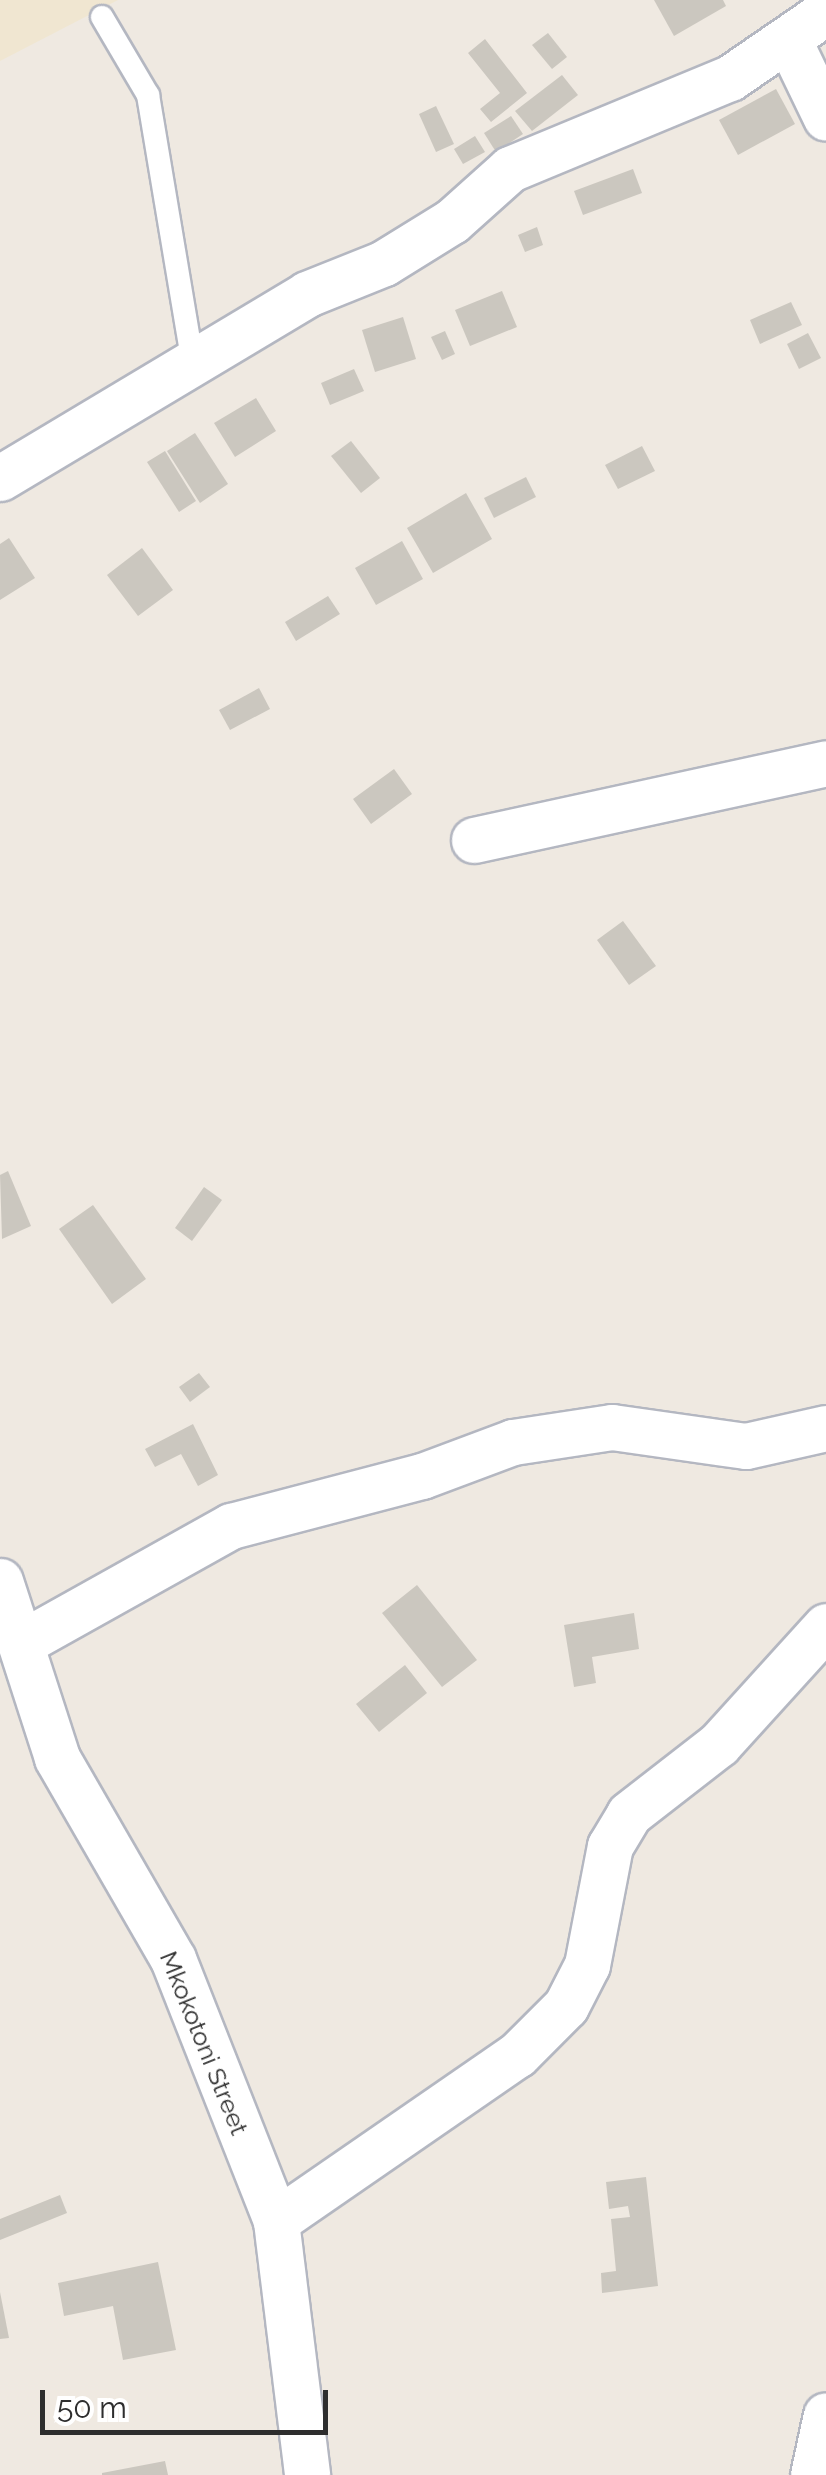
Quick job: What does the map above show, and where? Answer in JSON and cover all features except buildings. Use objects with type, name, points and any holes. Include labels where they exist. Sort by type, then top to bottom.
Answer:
[{"type":"street","points":[[0,478],[306,294],[384,263],[452,220],[510,169],[730,78],[807,19],[826,118]]},
{"type":"street","points":[[474,840],[534,832],[826,762]]},
{"type":"street","points":[[24,1641],[231,1526],[422,1476],[513,1442],[612,1427],[746,1446],[826,1428]]},
{"type":"street","name":"Mkokotoni Street","points":[[0,1581],[24,1641],[58,1758],[173,1960],[276,2221],[307,2475]]},
{"type":"street","points":[[276,2221],[516,2055],[566,2006],[586,1965],[610,1846],[630,1814],[719,1744],[826,1626]]},
{"type":"street","points":[[813,2475],[826,2415]]},
{"type":"lane","points":[[102,17],[148,95],[193,364]]},
{"type":"shaded area","points":[[0,0],[118,0],[0,61]]}]
